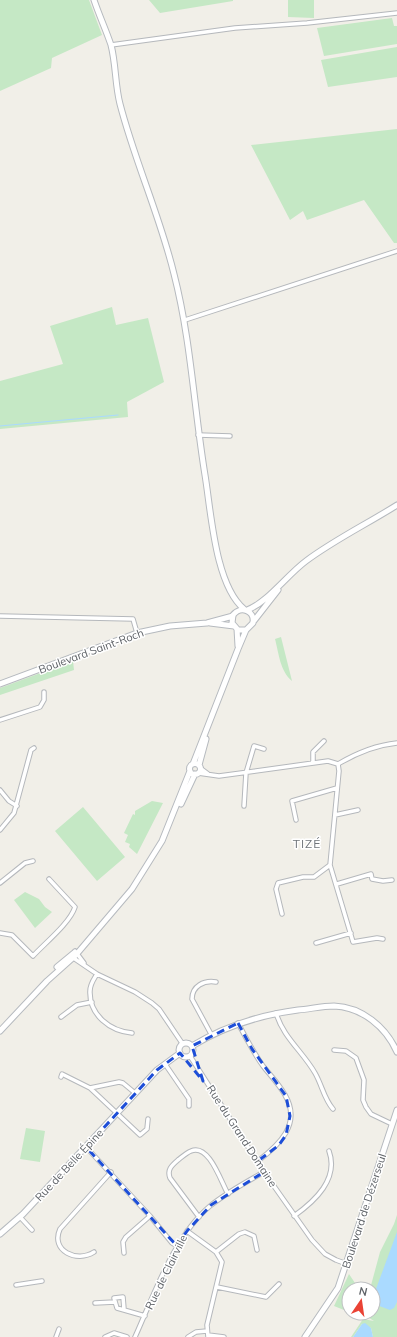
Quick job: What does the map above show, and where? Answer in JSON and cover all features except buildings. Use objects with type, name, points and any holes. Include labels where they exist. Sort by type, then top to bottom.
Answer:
[{"type":"street","points":[[94,0],[111,45],[120,105],[167,248],[185,320],[187,347],[196,402],[198,435],[219,563],[234,600],[233,615],[235,627],[239,636],[238,650]]},
{"type":"street","points":[[111,45],[243,28],[307,23],[397,13]]},
{"type":"street","points":[[185,320],[397,251]]},
{"type":"street","points":[[198,435],[230,436]]},
{"type":"street","points":[[233,615],[238,610],[246,610],[262,601],[288,576],[307,561],[397,505]]},
{"type":"street","points":[[0,1031],[72,957],[128,894],[143,873],[170,824],[197,769],[208,730],[246,630],[250,627],[285,582],[307,561]]},
{"type":"street","points":[[234,600],[252,615],[253,622]]},
{"type":"street","name":"Boulevard Saint-Roch","points":[[0,684],[137,633],[170,626],[207,623],[233,615]]},
{"type":"street","points":[[0,616],[133,619],[137,633]]},
{"type":"street","name":"Boulevard Saint-Roch","points":[[207,623],[235,627]]},
{"type":"street","points":[[235,627],[246,630]]},
{"type":"street","points":[[0,720],[40,707],[44,700],[44,692]]},
{"type":"street","points":[[313,763],[313,752],[324,741]]},
{"type":"street","points":[[170,824],[190,771],[190,767],[210,775],[246,773],[328,761],[338,764],[349,757],[388,744],[397,743]]},
{"type":"street","points":[[244,806],[246,773],[254,746],[264,749]]},
{"type":"street","points":[[0,830],[10,820],[17,806],[31,750],[34,748]]},
{"type":"street","points":[[338,764],[338,788],[330,866],[337,884],[353,942],[377,938],[383,939]]},
{"type":"street","points":[[190,771],[197,769]]},
{"type":"street","points":[[296,820],[292,801],[338,788]]},
{"type":"street","points":[[0,790],[9,801],[17,806]]},
{"type":"street","points":[[335,815],[358,810]]},
{"type":"street","points":[[0,883],[25,864],[33,861]]},
{"type":"street","points":[[282,914],[276,889],[278,883],[303,877],[314,877],[330,866]]},
{"type":"street","points":[[337,884],[371,874],[372,879],[383,882],[392,880]]},
{"type":"street","points":[[0,933],[12,935],[34,956],[52,937],[73,914],[75,907],[49,880]]},
{"type":"street","points":[[316,943],[351,933]]},
{"type":"street","points":[[76,952],[84,964]]},
{"type":"street","points":[[72,957],[97,974],[135,992],[152,1003],[159,1009],[182,1043]]},
{"type":"street","points":[[97,974],[92,982],[90,990],[97,1016],[103,1023],[122,1032],[132,1032]]},
{"type":"street","points":[[211,1034],[192,999],[192,993],[195,988],[206,982],[216,982]]},
{"type":"street","points":[[61,1017],[77,1006],[92,1002]]},
{"type":"street","points":[[192,1046],[211,1034],[238,1023],[276,1013],[335,1006],[355,1010],[366,1015],[380,1026],[396,1044],[397,1052]]},
{"type":"street","points":[[276,1013],[282,1027],[314,1072],[327,1102],[333,1109]]},
{"type":"street","points":[[238,1023],[252,1049],[286,1096],[290,1109],[290,1123],[286,1135],[279,1145],[258,1161]]},
{"type":"street","points":[[182,1043],[189,1043],[192,1046]]},
{"type":"street","points":[[182,1043],[179,1049],[180,1054],[185,1057],[190,1056],[193,1050],[192,1046]]},
{"type":"street","points":[[334,1050],[346,1051],[356,1058],[364,1080],[363,1100],[366,1107],[371,1114],[392,1124]]},
{"type":"street","name":"Rue de Belle Épine","points":[[0,1234],[20,1217],[135,1092],[165,1064],[180,1054]]},
{"type":"street","name":"Rue du Grand Domaine","points":[[190,1056],[264,1172],[312,1240],[325,1254],[347,1264]]},
{"type":"street","points":[[165,1064],[189,1099],[189,1106]]},
{"type":"street","points":[[61,1077],[62,1074],[90,1088],[118,1112],[140,1135],[147,1129],[148,1119]]},
{"type":"street","points":[[90,1088],[119,1082],[123,1083],[135,1092]]},
{"type":"street","name":"Boulevard de Dézerseul","points":[[305,1337],[334,1296],[347,1264],[397,1110]]},
{"type":"street","points":[[86,1147],[111,1172],[172,1243],[177,1246]]},
{"type":"street","points":[[199,1217],[170,1178],[169,1169],[178,1160],[190,1151],[195,1150],[204,1152],[210,1158],[228,1194]]},
{"type":"street","points":[[294,1216],[311,1204],[322,1192],[330,1170],[332,1158],[329,1151]]},
{"type":"street","points":[[94,1252],[88,1256],[72,1256],[65,1253],[60,1248],[57,1235],[60,1229],[111,1172]]},
{"type":"street","name":"Rue de Clairville","points":[[135,1337],[177,1246],[187,1231],[211,1205],[264,1172]]},
{"type":"street","points":[[124,1253],[123,1242],[126,1237],[150,1216]]},
{"type":"street","points":[[20,1217],[32,1230]]},
{"type":"street","points":[[187,1231],[216,1252],[220,1257],[222,1267],[209,1313],[208,1334]]},
{"type":"street","points":[[216,1252],[239,1234],[245,1232],[254,1236],[256,1250]]},
{"type":"street","points":[[16,1285],[42,1281]]},
{"type":"street","points":[[217,1287],[266,1297],[279,1284]]},
{"type":"street","points":[[94,1303],[115,1302],[114,1298],[123,1297],[124,1310]]},
{"type":"street","name":"Rue de Clairville","points":[[115,1302],[117,1308],[145,1316]]},
{"type":"street","points":[[56,1337],[59,1328]]},
{"type":"street","points":[[188,1337],[196,1332],[224,1337]]},
{"type":"street","points":[[105,1337],[114,1333],[127,1337]]},
{"type":"highlighted area","points":[[238,1023],[252,1049],[286,1096],[290,1116],[286,1135],[279,1145],[258,1161],[264,1172],[211,1205],[187,1231],[177,1246],[86,1147],[157,1070],[180,1053],[203,1081],[192,1046]]},
{"type":"green space","points":[[0,0],[89,0],[102,35],[52,58],[51,68],[0,91]]},
{"type":"green space","points":[[149,0],[233,0],[233,1],[160,13]]},
{"type":"green space","points":[[288,0],[314,0],[314,18],[288,17]]},
{"type":"green space","points":[[392,18],[394,26],[397,26],[397,44],[324,56],[317,28]]},
{"type":"green space","points":[[397,47],[397,77],[328,87],[321,60]]},
{"type":"green space","points":[[397,129],[397,243],[394,243],[364,200],[307,220],[303,211],[290,220],[251,145]]},
{"type":"green space","points":[[112,307],[116,325],[148,318],[164,382],[127,402],[128,417],[0,429],[0,381],[63,364],[50,326]]},
{"type":"green space","points":[[281,637],[292,681],[282,667],[279,656],[275,639]]},
{"type":"green space","points":[[73,661],[74,670],[0,695],[0,688]]},
{"type":"green space","points":[[152,801],[163,803],[137,854],[129,847],[130,844],[125,842],[128,835],[124,833],[133,814],[135,815],[135,811]]},
{"type":"green space","points":[[83,807],[125,857],[97,881],[55,831]]},
{"type":"green space","points":[[25,892],[39,899],[45,907],[52,912],[35,928],[14,900]]},
{"type":"green space","points":[[26,1128],[45,1131],[40,1162],[20,1159]]},
{"type":"green space","points":[[397,1215],[397,1337],[373,1337],[371,1328],[362,1324],[353,1337],[351,1337],[362,1321],[381,1321],[381,1281],[372,1281],[380,1252]]},
{"type":"green space","points":[[349,1274],[354,1281],[346,1281]]},
{"type":"green space","points":[[341,1291],[341,1309],[334,1306]]},
{"type":"water","points":[[397,1232],[397,1302],[394,1308],[390,1310],[381,1307],[381,1281],[379,1281]]},
{"type":"water","points":[[365,1323],[371,1328],[373,1337],[353,1337],[362,1324]]},
{"type":"waterway","points":[[0,426],[118,415]]},
{"type":"district","name":"TIZÉ","points":[[307,844]]}]
